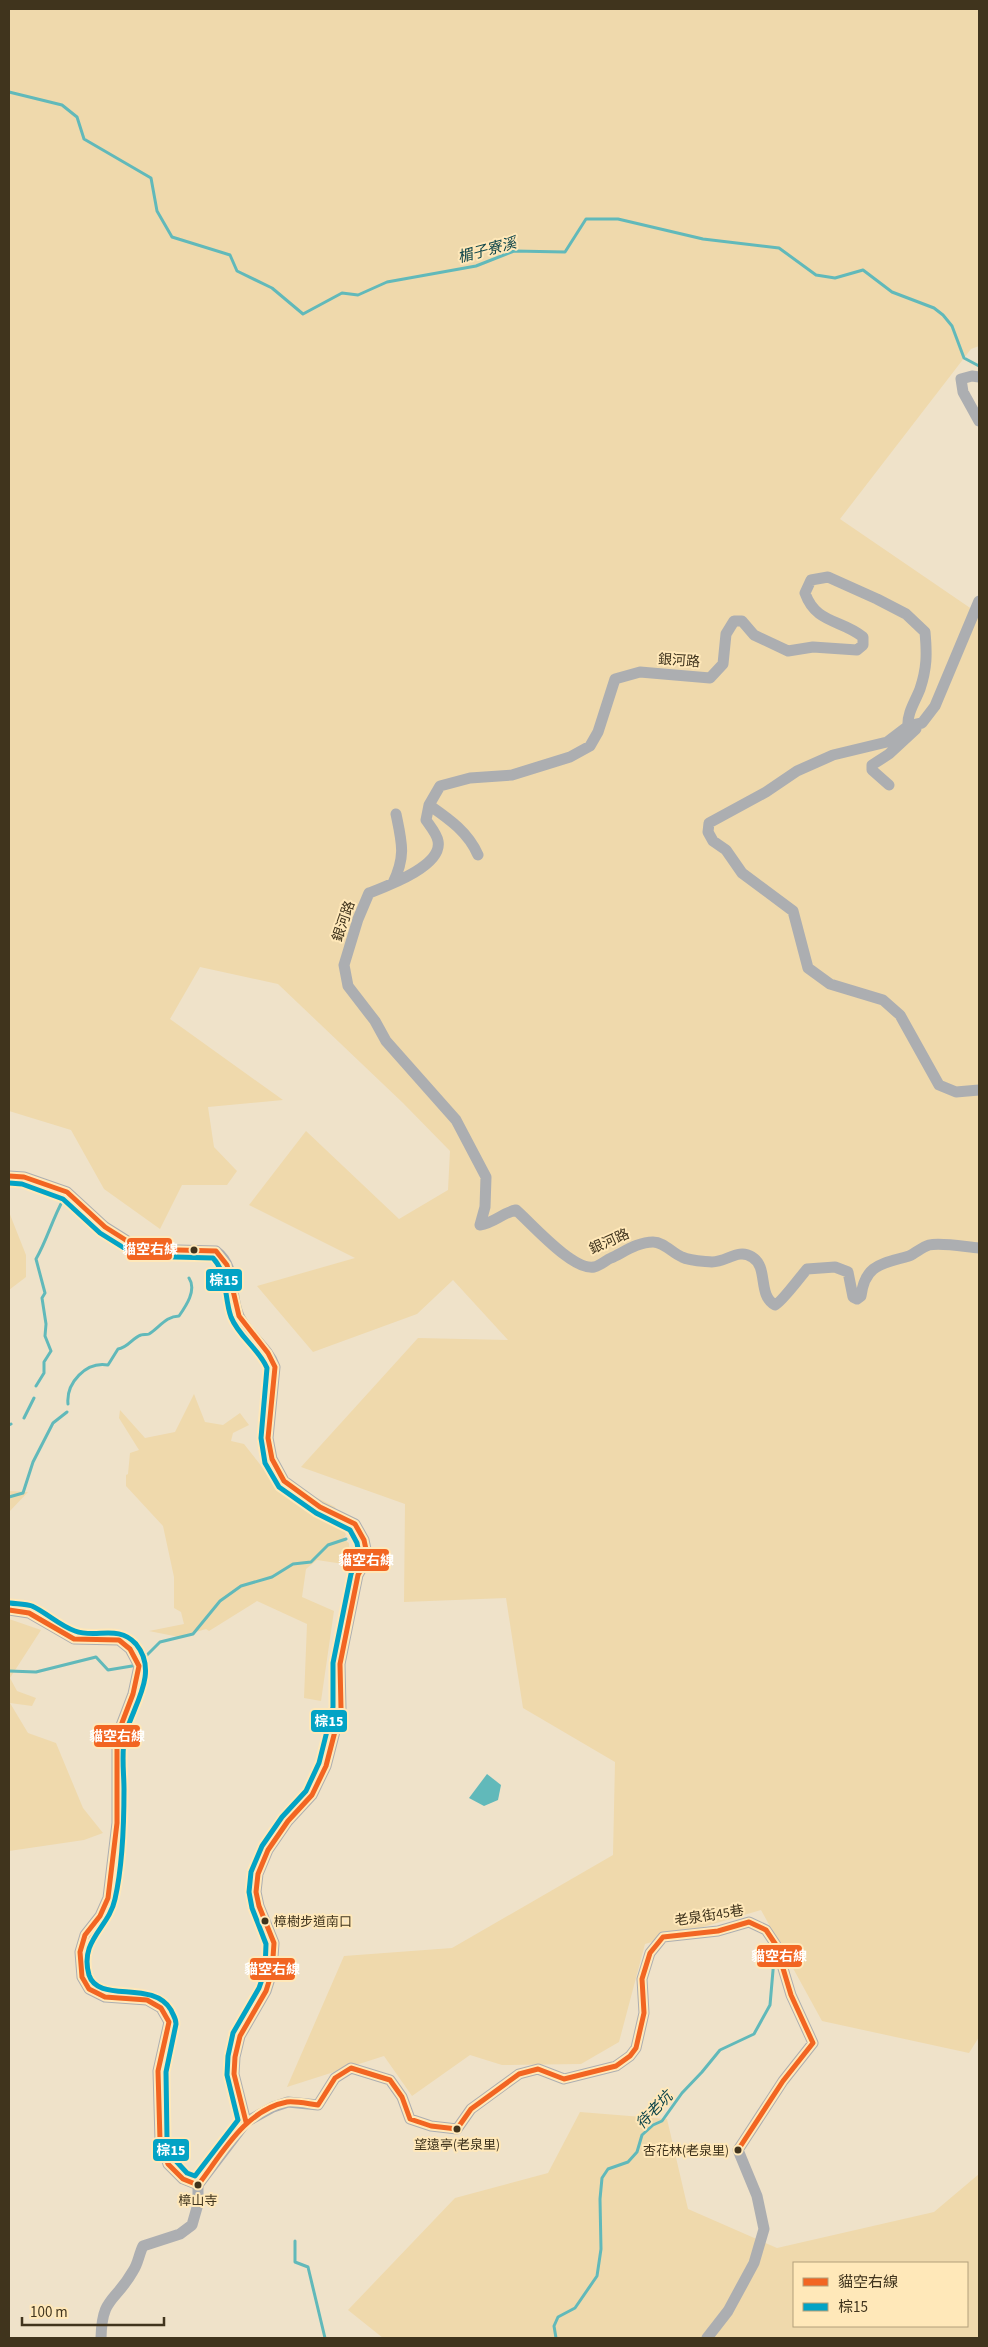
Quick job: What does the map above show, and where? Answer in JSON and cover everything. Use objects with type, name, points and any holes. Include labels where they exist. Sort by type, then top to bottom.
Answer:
[{"type":"street","points":[[979,377],[972,376],[961,379],[963,392],[979,421]]},
{"type":"street","name":"銀河路","points":[[908,726],[908,718],[920,689],[928,659],[925,632],[906,614],[828,577],[811,580],[805,593],[809,605],[827,620],[855,630],[863,637],[863,645],[857,650],[813,647],[788,651],[773,646],[754,635],[742,622],[734,621],[726,634],[723,664],[710,678],[640,672],[615,679],[598,732],[590,746],[570,757],[512,775],[470,778],[440,786],[429,805],[426,820],[438,840],[438,850],[423,867],[369,894],[358,919],[344,964],[348,986],[375,1021],[386,1041],[456,1120],[486,1177],[485,1207],[480,1225],[490,1224],[504,1213],[516,1210],[578,1264],[594,1267],[643,1242],[658,1242],[683,1258],[697,1260],[715,1262],[741,1253],[753,1257],[760,1267],[763,1287],[768,1301],[775,1305],[780,1304],[807,1269],[835,1267],[848,1272],[853,1297],[857,1299],[861,1296],[862,1284],[870,1271],[884,1261],[911,1255],[930,1245],[979,1248]]},
{"type":"street","points":[[889,785],[872,770],[872,765],[888,754],[922,723],[935,706],[979,601]]},
{"type":"street","points":[[922,723],[908,726],[887,742],[833,755],[797,771],[766,792],[710,823],[708,832],[713,841],[726,850],[742,873],[793,911],[808,968],[830,984],[883,1000],[900,1015],[939,1084],[956,1092],[979,1090]]},
{"type":"street","points":[[429,805],[456,825],[473,843],[478,855]]},
{"type":"street","points":[[393,883],[402,865],[401,839],[396,814]]},
{"type":"street","points":[[9,1176],[24,1176],[67,1192],[105,1227],[140,1249],[159,1251],[216,1250],[223,1256],[232,1275],[239,1315],[272,1357],[275,1367],[268,1438],[272,1459],[284,1481],[320,1507],[354,1524],[364,1540],[367,1554],[366,1561],[358,1575],[340,1664],[341,1708],[326,1766],[312,1795],[288,1821],[268,1850],[258,1874],[256,1892],[259,1906],[274,1943],[272,1972],[266,1991],[240,2036],[235,2057],[234,2074],[246,2122],[198,2185],[198,2204],[192,2225],[180,2234],[143,2246],[134,2270],[117,2294],[110,2299],[102,2313],[101,2338]]},
{"type":"street","points":[[9,1610],[28,1613],[74,1639],[119,1640],[130,1649],[139,1666],[133,1694],[117,1736],[117,1823],[108,1898],[100,1916],[86,1935],[80,1952],[82,1977],[90,1989],[105,1997],[147,2000],[161,2008],[169,2022],[158,2071],[160,2140],[168,2164],[183,2179],[198,2185]]},
{"type":"street","name":"老泉街45巷","points":[[246,2122],[273,2107],[288,2102],[318,2105],[335,2078],[351,2068],[390,2080],[402,2097],[410,2119],[431,2126],[457,2129],[471,2109],[519,2074],[538,2069],[564,2079],[616,2066],[630,2056],[636,2048],[644,2013],[642,1979],[650,1953],[663,1937],[718,1931],[749,1922],[766,1930],[776,1946],[791,1995],[813,2043],[783,2080],[738,2150],[757,2196],[764,2229],[750,2271],[728,2312],[706,2338]]},
{"type":"shaded area","points":[[9,9],[979,9],[979,346],[971,349],[840,519],[979,614],[979,2037],[969,2053],[822,2021],[761,1910],[645,1944],[619,2042],[581,2064],[502,2065],[470,2055],[412,2096],[384,2056],[287,2087],[344,1956],[452,1948],[613,1855],[615,1762],[523,1708],[506,1598],[404,1602],[405,1504],[301,1467],[418,1338],[508,1340],[453,1280],[417,1314],[313,1352],[257,1286],[355,1258],[249,1205],[306,1131],[399,1219],[448,1190],[450,1151],[403,1103],[278,984],[200,967],[170,1019],[283,1100],[208,1107],[214,1147],[237,1171],[227,1185],[182,1185],[160,1229],[104,1189],[71,1130],[9,1111]]},
{"type":"shaded area","points":[[9,1212],[26,1255],[26,1277],[9,1290]]},
{"type":"shaded area","points":[[194,1394],[205,1422],[223,1425],[240,1413],[249,1425],[233,1433],[231,1441],[244,1444],[266,1472],[335,1507],[346,1535],[343,1539],[349,1543],[350,1565],[317,1560],[306,1569],[302,1597],[334,1611],[321,1701],[304,1698],[307,1624],[257,1601],[209,1631],[206,1629],[179,1637],[149,1631],[184,1624],[181,1612],[174,1608],[174,1577],[163,1526],[126,1486],[130,1453],[139,1450],[119,1418],[120,1410],[145,1438],[175,1432]]},
{"type":"shaded area","points":[[9,1491],[28,1492],[9,1512]]},
{"type":"shaded area","points":[[9,1619],[41,1630],[10,1678],[17,1691],[36,1698],[32,1706],[10,1703],[28,1733],[56,1743],[83,1808],[103,1833],[84,1840],[9,1851]]},
{"type":"shaded area","points":[[580,2112],[667,2119],[688,2209],[777,2248],[934,2212],[979,2174],[979,2338],[383,2338],[348,2310],[455,2198],[548,2173]]},
{"type":"water","points":[[487,1774],[501,1785],[498,1800],[484,1806],[469,1798]]},
{"type":"waterway","name":"楣子寮溪","points":[[9,92],[62,105],[77,117],[84,139],[151,178],[157,211],[172,237],[230,255],[237,271],[272,288],[303,314],[342,293],[358,295],[387,282],[476,266],[514,251],[565,252],[586,219],[618,219],[703,239],[779,248],[816,275],[835,278],[863,270],[892,292],[934,308],[943,315],[952,326],[964,358],[979,366]]},
{"type":"waterway","points":[[36,1386],[44,1373],[44,1362],[51,1351],[45,1336],[46,1324],[42,1298],[45,1293],[36,1259],[63,1200]]},
{"type":"waterway","points":[[68,1404],[70,1388],[85,1370],[92,1366],[108,1365],[118,1349],[125,1347],[138,1336],[149,1334],[170,1318],[179,1316],[191,1293],[192,1288],[189,1278]]},
{"type":"waterway","points":[[24,1418],[34,1398]]},
{"type":"waterway","points":[[9,1497],[23,1493],[33,1462],[53,1423],[67,1412]]},
{"type":"waterway","points":[[144,1658],[160,1642],[193,1634],[220,1601],[241,1586],[272,1577],[293,1564],[311,1562],[328,1545],[346,1539]]},
{"type":"waterway","points":[[9,1671],[36,1672],[96,1657],[108,1670],[132,1666]]},
{"type":"waterway","name":"待老坑","points":[[556,2338],[554,2326],[558,2317],[575,2308],[597,2276],[601,2249],[600,2199],[602,2178],[608,2169],[628,2162],[637,2152],[642,2135],[653,2125],[662,2121],[682,2093],[720,2050],[754,2034],[770,2005],[774,1959]]},
{"type":"waterway","points":[[295,2241],[295,2262],[308,2267],[325,2338]]},
{"type":"transit line","name":"貓空右線","points":[[9,1176],[24,1177],[67,1192],[105,1227],[140,1249],[216,1251],[227,1265],[239,1316],[268,1353],[275,1367],[268,1438],[272,1459],[284,1481],[320,1507],[355,1524],[364,1540],[367,1554],[366,1561],[358,1575],[340,1664],[341,1708],[326,1766],[312,1795],[288,1821],[268,1850],[258,1874],[256,1892],[259,1906],[274,1943],[272,1972],[266,1991],[240,2036],[235,2057],[234,2074],[246,2122]]},
{"type":"transit line","name":"棕15","points":[[9,1183],[22,1184],[63,1199],[100,1233],[137,1256],[213,1258],[221,1271],[231,1317],[239,1331],[267,1368],[261,1438],[265,1463],[279,1487],[316,1513],[350,1530],[357,1543],[359,1554],[351,1574],[333,1663],[333,1707],[319,1763],[306,1791],[282,1817],[262,1846],[251,1872],[249,1892],[252,1908],[266,1944],[265,1971],[259,1988],[233,2033],[228,2056],[227,2075],[238,2120],[195,2176],[187,2173],[175,2160],[167,2139],[166,2072],[176,2024],[171,2010],[163,2001],[152,1996],[114,1991],[94,1984],[89,1975],[87,1963],[91,1943],[112,1909],[118,1886],[123,1830],[124,1742],[145,1678],[143,1655],[136,1644],[122,1635],[114,1633],[91,1634],[75,1631],[32,1606],[10,1603]]},
{"type":"transit line","name":"貓空右線","points":[[9,1610],[29,1613],[74,1639],[119,1640],[130,1649],[139,1666],[133,1694],[117,1736],[117,1823],[108,1898],[100,1916],[85,1935],[80,1952],[82,1977],[89,1989],[105,1997],[147,2000],[161,2008],[169,2022],[158,2071],[160,2140],[168,2164],[183,2179],[198,2185],[236,2135],[259,2114],[287,2102],[318,2105],[335,2078],[351,2068],[390,2080],[402,2097],[410,2119],[431,2126],[457,2129],[471,2109],[519,2074],[538,2069],[564,2079],[616,2066],[630,2056],[636,2048],[644,2013],[642,1979],[650,1953],[663,1937],[718,1931],[749,1922],[766,1930],[776,1945],[791,1995],[813,2043],[783,2081],[738,2150]]},
{"type":"place","name":"樟樹步道南口","points":[[265,1921]]},
{"type":"place","name":"望遠亭(老泉里)","points":[[457,2129]]},
{"type":"place","name":"杏花林(老泉里)","points":[[738,2150]]},
{"type":"place","name":"樟山寺","points":[[198,2185]]}]
